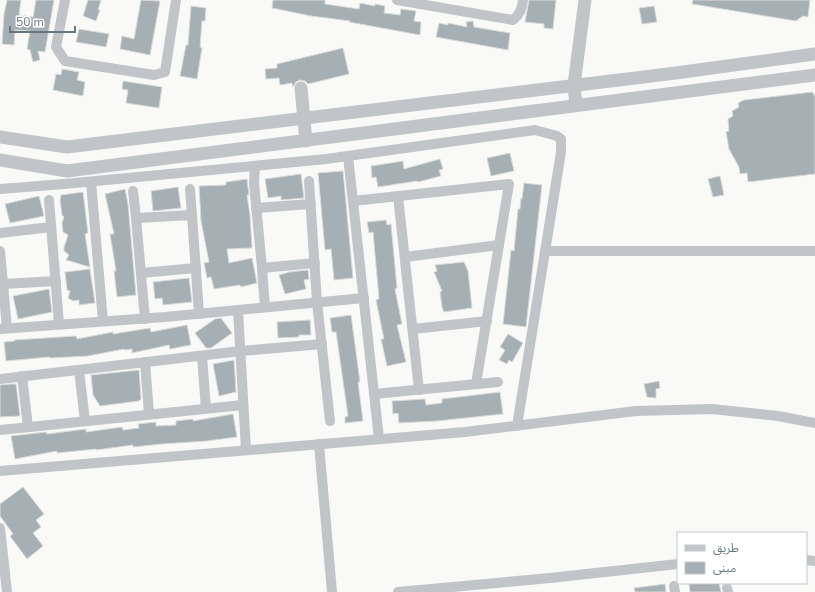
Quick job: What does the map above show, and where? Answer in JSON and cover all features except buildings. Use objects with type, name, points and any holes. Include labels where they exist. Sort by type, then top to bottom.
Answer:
[{"type":"street","points":[[65,0],[56,47],[65,61],[154,75],[164,72],[176,0]]},
{"type":"street","points":[[397,0],[513,20],[519,15],[523,0]]},
{"type":"street","points":[[576,105],[574,84],[585,0]]},
{"type":"street","points":[[0,137],[67,147],[304,119],[574,84],[668,74],[815,54]]},
{"type":"street","points":[[0,160],[67,171],[815,75]]},
{"type":"street","points":[[302,88],[306,141]]},
{"type":"street","points":[[0,189],[91,182],[348,156],[535,130],[557,136],[561,140],[561,152],[517,426]]},
{"type":"street","points":[[348,156],[379,439]]},
{"type":"street","points":[[255,166],[254,183],[264,292],[269,307]]},
{"type":"street","points":[[309,181],[317,302],[330,421]]},
{"type":"street","points":[[91,182],[103,321]]},
{"type":"street","points":[[353,201],[509,184],[476,384]]},
{"type":"street","points":[[190,189],[199,314]]},
{"type":"street","points":[[133,191],[145,319]]},
{"type":"street","points":[[398,196],[419,390]]},
{"type":"street","points":[[49,200],[59,324]]},
{"type":"street","points":[[256,208],[311,204]]},
{"type":"street","points":[[136,218],[192,215]]},
{"type":"street","points":[[0,233],[51,227]]},
{"type":"street","points":[[405,257],[499,245]]},
{"type":"street","points":[[0,251],[3,284],[3,328],[145,319],[364,298]]},
{"type":"street","points":[[545,251],[815,251]]},
{"type":"street","points":[[262,268],[315,263]]},
{"type":"street","points":[[141,273],[196,268]]},
{"type":"street","points":[[3,284],[56,281]]},
{"type":"street","points":[[238,310],[246,450]]},
{"type":"street","points":[[412,329],[487,322]]},
{"type":"street","points":[[0,379],[240,351],[322,344]]},
{"type":"street","points":[[202,356],[206,408]]},
{"type":"street","points":[[145,362],[149,414]]},
{"type":"street","points":[[79,370],[85,421]]},
{"type":"street","points":[[22,376],[28,427]]},
{"type":"street","points":[[374,394],[498,382]]},
{"type":"street","points":[[0,430],[243,404]]},
{"type":"street","points":[[0,471],[465,432],[636,411],[712,409],[778,416],[815,423]]},
{"type":"street","points":[[319,444],[332,592]]},
{"type":"street","points":[[0,528],[7,592]]},
{"type":"street","points":[[398,592],[677,564]]}]
